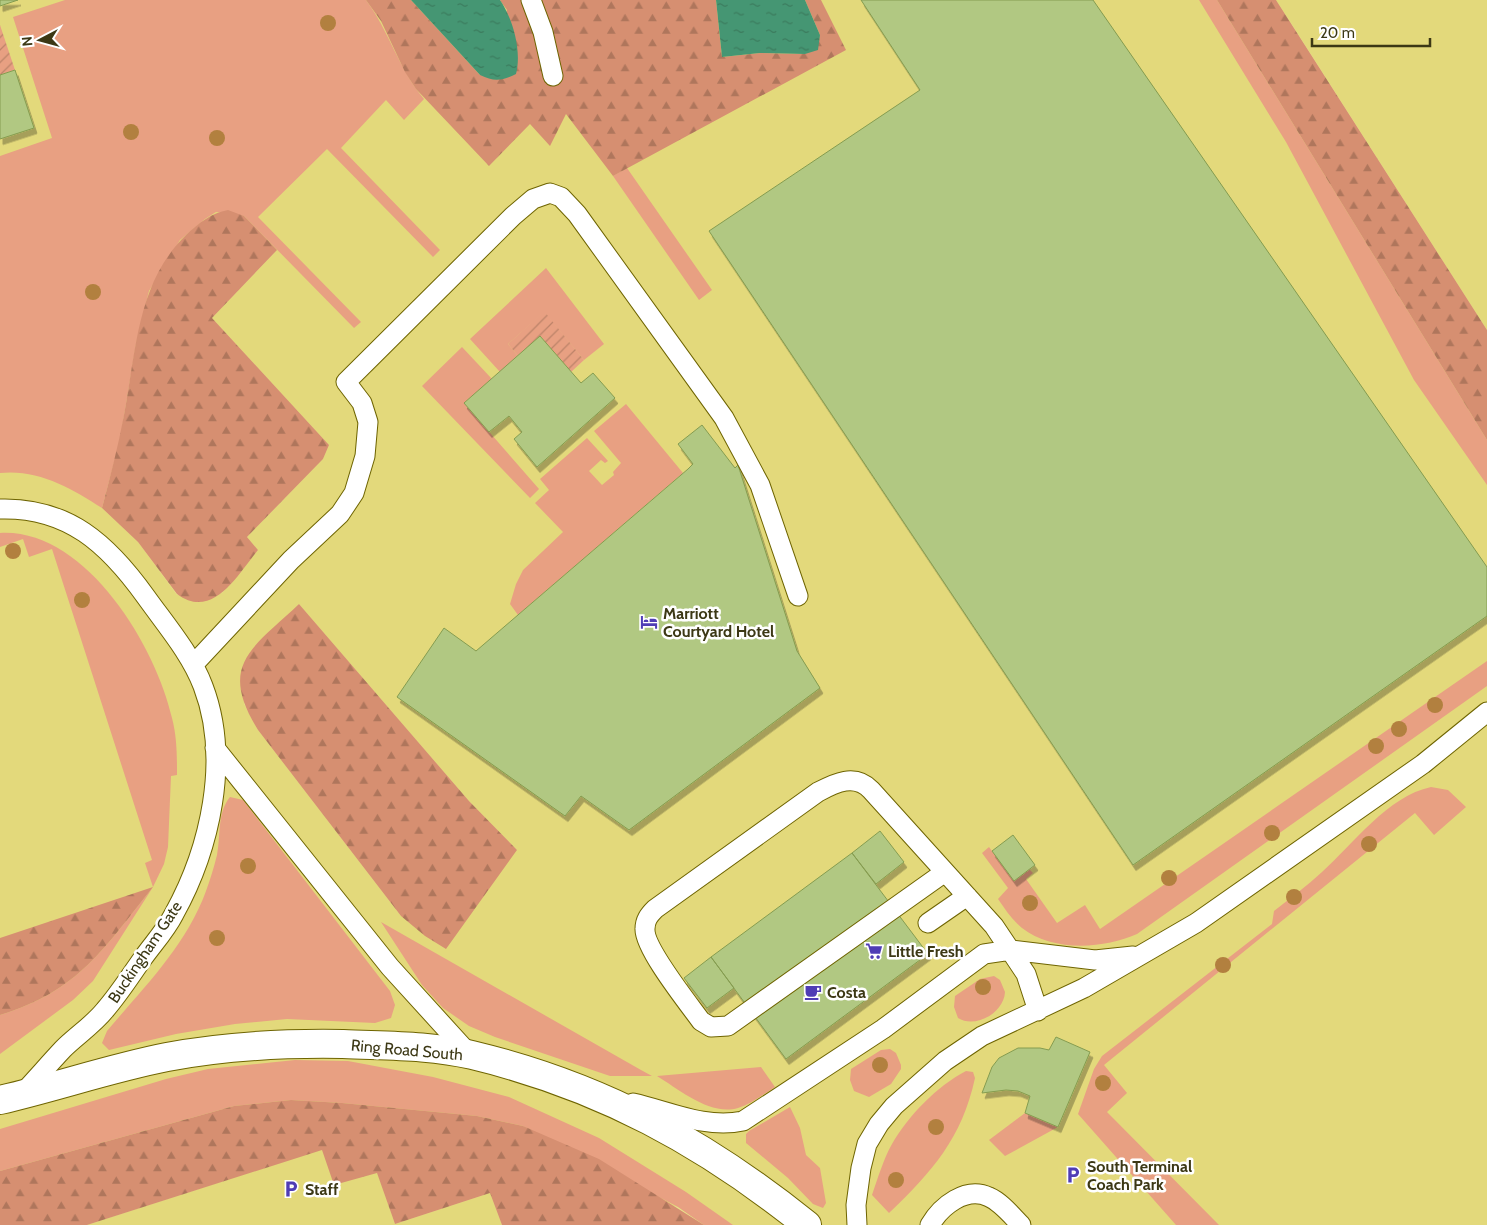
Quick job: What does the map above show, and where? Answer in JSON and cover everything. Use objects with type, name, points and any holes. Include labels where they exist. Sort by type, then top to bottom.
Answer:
[{"type":"street","name":"Ring Road South","points":[[11,1097],[168,1057],[245,1046],[313,1044],[381,1046],[470,1055],[564,1083],[668,1128],[727,1166],[807,1225]]},
{"type":"lane","points":[[531,0],[543,32],[553,76]]},
{"type":"lane","points":[[193,665],[291,560],[340,514],[354,494],[365,456],[368,422],[362,403],[346,382],[513,216],[533,199],[550,193],[561,197],[577,214],[724,418],[760,485],[798,596]]},
{"type":"lane","name":"Buckingham Gate","points":[[0,509],[39,512],[66,520],[106,548],[132,578],[193,665],[204,687],[212,718],[215,748],[213,800],[202,848],[189,884],[173,916],[104,1011],[11,1097]]},
{"type":"lane","points":[[857,1225],[856,1205],[867,1144],[889,1112],[916,1085],[961,1049],[1084,988],[1204,918],[1423,764],[1487,712]]},
{"type":"lane","points":[[215,748],[390,967],[470,1055]]},
{"type":"lane","points":[[945,872],[728,1026],[719,1028],[711,1027],[701,1021],[654,953],[646,936],[646,922],[655,909],[818,792],[839,782],[850,781],[867,785],[994,926],[1026,974],[1038,1010]]},
{"type":"lane","points":[[928,923],[967,896]]},
{"type":"lane","points":[[564,1083],[694,1120],[721,1124],[743,1121],[883,1029],[976,958],[994,951],[1011,950],[1095,960],[1142,955]]},
{"type":"lane","points":[[930,1225],[938,1214],[952,1201],[976,1194],[996,1201],[1022,1225]]},
{"type":"shaded area","points":[[0,0],[1217,0],[1487,440],[1487,1225],[704,1225],[678,1207],[234,1106],[0,1171]],"holes":[[[277,250],[212,318],[329,445],[323,459],[247,537],[258,550],[222,593],[177,595],[138,542],[102,508],[136,344]],[[299,604],[469,801],[517,850],[401,916],[258,730],[244,704]]]},
{"type":"shaded area","points":[[65,0],[366,0],[415,87],[424,99],[404,120],[386,100],[341,148],[440,250],[433,257],[327,149],[258,217],[361,322],[354,328],[244,216],[216,212],[205,219],[180,240],[149,291],[136,344],[120,440],[102,508],[66,487],[41,477],[28,474],[0,473],[0,156],[52,138],[13,17]]},
{"type":"shaded area","points":[[1199,0],[1217,0],[1487,440],[1487,485],[1414,380],[1286,142]]},
{"type":"shaded area","points":[[1276,0],[1487,0],[1487,330],[1291,23]]},
{"type":"shaded area","points":[[0,25],[15,70],[0,75]]},
{"type":"shaded area","points":[[627,168],[712,290],[699,300],[613,176]]},
{"type":"shaded area","points":[[546,268],[604,344],[584,360],[544,312],[508,344],[518,356],[500,372],[470,339]]},
{"type":"shaded area","points":[[544,311],[584,360],[571,372],[540,336],[518,356],[508,344]]},
{"type":"shaded area","points":[[462,347],[492,379],[464,403],[539,489],[530,498],[422,386]]},
{"type":"shaded area","points":[[626,404],[683,473],[518,615],[510,604],[516,584],[523,570],[563,532],[535,503],[549,490],[540,479],[587,438],[608,461],[605,463],[601,460],[589,471],[602,485],[614,475],[613,472],[621,463],[594,431]]},
{"type":"shaded area","points":[[0,533],[31,537],[60,550],[88,570],[112,597],[133,627],[164,689],[174,725],[177,775],[171,776],[168,847],[164,864],[153,887],[145,863],[152,860],[52,549],[29,557],[23,539],[0,547]]},
{"type":"shaded area","points":[[1487,661],[1487,686],[1137,934],[1109,943],[1094,945],[1078,946],[1048,941],[1034,936],[1022,928],[998,899],[1008,888],[982,853],[989,847],[1014,881],[1029,869],[1033,873],[1026,879],[1057,923],[1085,905],[1100,929]]},
{"type":"shaded area","points":[[1431,787],[1448,790],[1466,807],[1434,835],[1415,813],[1104,1065],[1127,1093],[1107,1112],[1219,1225],[1176,1225],[1078,1114],[1094,1069],[1102,1056],[1272,924],[1274,911],[1334,861],[1386,810],[1415,792]]},
{"type":"shaded area","points":[[230,797],[243,800],[390,991],[395,1005],[391,1018],[375,1023],[287,1019],[235,1024],[176,1034],[109,1050],[102,1043],[107,1031],[176,948],[198,911],[215,864],[221,817]]},
{"type":"shaded area","points":[[153,887],[93,981],[73,1000],[0,1054],[0,1015],[27,1005],[50,993],[88,965],[120,929]]},
{"type":"shaded area","points":[[381,922],[652,1076],[610,1076],[495,1037],[469,1026],[443,1008],[422,985]]},
{"type":"shaded area","points":[[994,976],[1000,980],[1005,992],[1000,1006],[988,1017],[980,1020],[972,1022],[958,1018],[954,1007],[955,996],[980,979]]},
{"type":"shaded area","points":[[890,1049],[896,1053],[901,1065],[901,1069],[891,1084],[869,1097],[854,1091],[850,1080],[851,1069],[881,1050]]},
{"type":"shaded area","points":[[295,1060],[348,1061],[433,1077],[509,1097],[599,1138],[686,1192],[733,1225],[704,1225],[678,1207],[523,1126],[477,1116],[342,1103],[291,1100],[234,1106],[0,1171],[0,1129],[166,1079],[208,1069]]},
{"type":"shaded area","points":[[761,1067],[775,1087],[748,1104],[738,1108],[727,1109],[706,1105],[657,1076]]},
{"type":"shaded area","points":[[966,1071],[973,1072],[975,1078],[962,1119],[953,1136],[932,1168],[889,1213],[872,1195],[892,1144],[906,1123],[934,1093]]},
{"type":"shaded area","points":[[790,1107],[800,1128],[806,1155],[820,1168],[826,1203],[823,1208],[813,1204],[788,1178],[746,1143],[746,1134],[749,1131]]},
{"type":"shaded area","points":[[1025,1113],[1058,1127],[1005,1156],[989,1140]]},
{"type":"shaded area","name":"Staff","points":[[323,1149],[377,1172],[395,1224],[490,1193],[502,1225],[87,1225]]},
{"type":"green space","points":[[366,0],[411,0],[480,75],[507,10],[500,0],[716,0],[722,57],[760,53],[805,54],[820,35],[805,0],[821,0],[846,50],[613,176],[566,114],[550,146],[530,124],[489,166],[416,89],[405,72],[381,21]]},
{"type":"green space","points":[[1217,0],[1276,0],[1487,330],[1487,440]]},
{"type":"green space","points":[[228,210],[244,216],[277,250],[212,318],[329,445],[323,459],[247,537],[258,550],[242,571],[224,591],[202,602],[190,601],[177,594],[138,542],[102,508],[124,415],[141,319],[157,274],[170,254],[186,235],[216,213]]},
{"type":"green space","points":[[299,604],[469,801],[517,850],[446,949],[425,936],[401,916],[258,730],[246,707],[241,689],[241,673],[246,659],[267,633]]},
{"type":"green space","points":[[153,887],[120,929],[88,965],[50,993],[27,1005],[0,1015],[0,938]]},
{"type":"green space","points":[[291,1100],[477,1116],[523,1126],[599,1159],[704,1225],[502,1225],[490,1193],[395,1224],[377,1173],[334,1185],[322,1150],[87,1225],[0,1225],[0,1171],[234,1106]]},
{"type":"water","points":[[411,0],[500,0],[509,16],[517,45],[518,65],[516,74],[498,80],[480,75]]},
{"type":"water","points":[[716,0],[805,0],[820,35],[818,50],[805,54],[760,53],[722,57]]},
{"type":"building","points":[[0,0],[18,0],[0,6]]},
{"type":"building","points":[[861,0],[1093,0],[1487,567],[1487,616],[1133,865],[709,231],[920,90]]},
{"type":"building","points":[[15,70],[34,128],[0,139],[0,75]]},
{"type":"building","points":[[540,336],[581,383],[593,373],[615,398],[537,467],[514,439],[522,432],[509,416],[489,432],[464,403]]},
{"type":"building","name":"Marriott Courtyard Hotel","points":[[702,425],[735,468],[738,465],[797,651],[820,688],[629,830],[581,796],[565,816],[397,697],[444,628],[476,651],[688,469],[693,464],[678,444]]},
{"type":"building","points":[[880,831],[904,862],[876,884],[852,853]]},
{"type":"building","points":[[1013,835],[1035,865],[1014,881],[992,851]]},
{"type":"building","points":[[852,853],[928,954],[786,1059],[711,957]]},
{"type":"building","points":[[711,957],[734,988],[707,1008],[684,978]]},
{"type":"building","points":[[1056,1037],[1090,1052],[1058,1127],[1025,1113],[1030,1096],[1018,1091],[1006,1090],[982,1093],[992,1067],[999,1058],[1018,1048],[1049,1050]]},
{"type":"place","name":"Marriott Courtyard Hotel","points":[[649,622]]},
{"type":"place","name":"Little Fresh","points":[[874,951]]},
{"type":"place","name":"Costa","points":[[813,992]]},
{"type":"place","name":"South Terminal Coach Park","points":[[1073,1175]]},
{"type":"place","name":"Staff","points":[[291,1189]]}]
